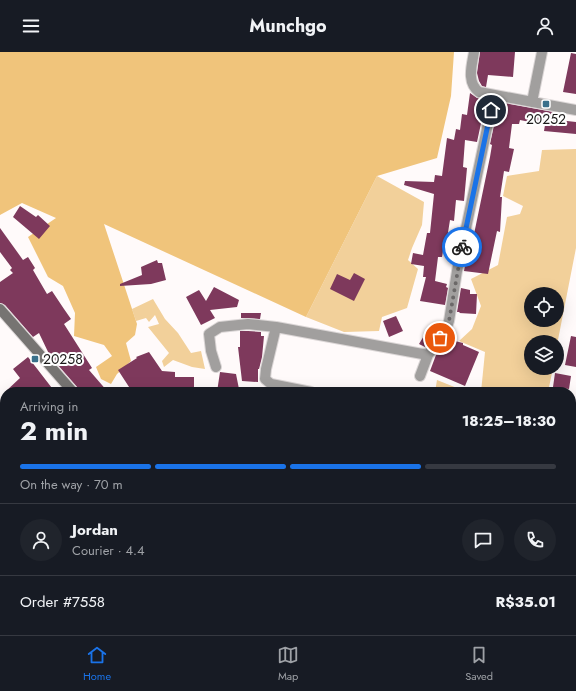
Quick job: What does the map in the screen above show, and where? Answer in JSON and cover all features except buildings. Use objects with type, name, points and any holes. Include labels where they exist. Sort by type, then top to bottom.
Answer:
[{"type":"street","points":[[474,52],[471,74],[472,82],[476,89],[483,93],[576,110]]},
{"type":"street","points":[[532,102],[542,52]]},
{"type":"street","points":[[420,376],[428,355],[449,321],[457,271],[494,95]]},
{"type":"street","points":[[0,309],[69,387]]},
{"type":"street","points":[[216,367],[209,334],[220,327],[248,324],[276,327],[428,355]]},
{"type":"street","points":[[276,327],[266,370],[266,379],[272,384],[286,387]]},
{"type":"shaded area","points":[[0,52],[454,52],[451,96],[437,158],[377,176],[306,317],[104,224],[137,324],[135,335],[126,343],[131,361],[117,374],[111,384],[101,379],[96,367],[112,356],[104,345],[74,336],[75,313],[63,286],[48,277],[28,237],[56,218],[22,203],[0,215]]},
{"type":"shaded area","points":[[576,149],[576,248],[564,309],[564,287],[524,287],[524,327],[561,327],[559,335],[524,335],[524,375],[552,375],[549,387],[482,387],[485,352],[459,341],[472,329],[481,306],[471,279],[498,265],[507,217],[520,214],[523,206],[503,196],[507,176],[539,171],[542,150]]},
{"type":"shaded area","points":[[377,176],[424,202],[422,225],[408,260],[418,269],[407,308],[382,317],[379,331],[344,332],[306,317]]},
{"type":"shaded area","points":[[153,299],[165,319],[178,333],[191,353],[201,351],[205,369],[192,367],[173,360],[164,367],[162,361],[169,353],[148,327],[159,324],[155,315],[149,322],[146,318],[136,321],[132,309]]},
{"type":"shaded area","points":[[437,380],[454,387],[436,387]]},
{"type":"way so far","points":[[440,338],[449,321],[462,247]]},
{"type":"place","name":"20252","points":[[546,104]]},
{"type":"place","name":"20258","points":[[35,359]]},
{"type":"route","points":[[462,247],[491,110]]}]
